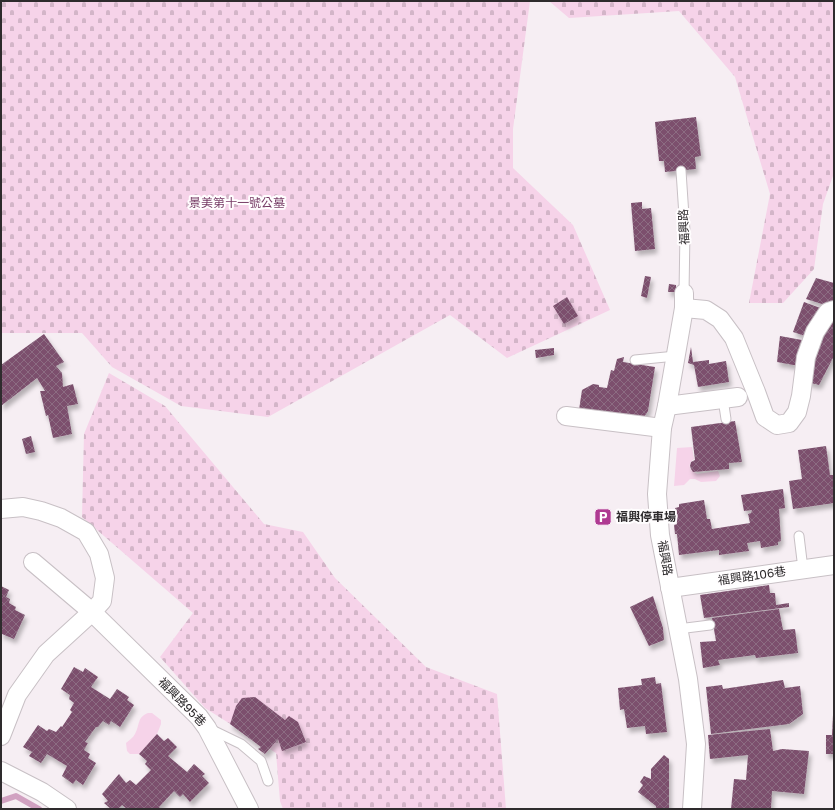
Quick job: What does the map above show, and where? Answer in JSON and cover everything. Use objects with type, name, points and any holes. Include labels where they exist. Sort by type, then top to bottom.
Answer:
[{"type":"street","points":[[684,300],[706,310],[720,320],[734,338],[765,418],[777,425],[790,423],[797,412],[801,396],[806,357],[815,332],[828,312],[834,310]]},
{"type":"street","name":"福興路","points":[[684,300],[676,356],[662,428],[657,494],[660,535],[688,679],[696,744],[692,809]]},
{"type":"street","points":[[667,406],[731,398]]},
{"type":"street","points":[[566,416],[662,428]]},
{"type":"street","points":[[1,509],[23,507],[41,511],[61,518],[86,532],[99,554],[105,578],[102,600],[92,612],[46,654],[17,695],[1,736]]},
{"type":"street","name":"福興路95巷","points":[[33,562],[92,612],[199,717],[207,728],[249,809]]},
{"type":"street","name":"福興路106巷","points":[[670,588],[834,565]]},
{"type":"street","points":[[1,771],[42,792],[67,809]]},
{"type":"lane","name":"福興路","points":[[681,171],[685,231],[684,300]]},
{"type":"lane","points":[[636,360],[676,356]]},
{"type":"lane","points":[[726,419],[731,398]]},
{"type":"lane","points":[[799,536],[804,569]]},
{"type":"lane","points":[[678,629],[710,625]]},
{"type":"lane","points":[[207,728],[241,744],[262,760],[268,780]]},
{"type":"green space","name":"景美第十一號公墓","points":[[1,1],[530,1],[513,129],[513,168],[573,225],[610,310],[507,358],[450,315],[268,417],[181,406],[112,367],[82,333],[1,333]]},
{"type":"green space","points":[[549,1],[834,1],[834,173],[823,204],[814,269],[783,303],[749,303],[770,194],[735,77],[679,11],[569,18]]},
{"type":"green space","points":[[109,373],[165,406],[264,524],[303,532],[335,578],[426,667],[497,694],[506,809],[283,809],[280,801],[276,753],[205,708],[160,657],[193,613],[82,517],[84,434]]},
{"type":"green space","points":[[692,447],[694,459],[690,463],[690,469],[697,474],[718,471],[720,476],[716,481],[701,482],[695,479],[690,479],[684,485],[674,486],[677,448]]},
{"type":"green space","points":[[148,713],[152,713],[161,720],[157,734],[139,754],[130,754],[127,751],[126,743],[137,731],[140,719]]},
{"type":"building","points":[[696,117],[701,156],[695,157],[696,169],[665,172],[664,161],[659,161],[655,122]]},
{"type":"building","points":[[642,202],[642,209],[651,208],[655,249],[635,251],[631,203]]},
{"type":"building","points":[[645,276],[651,277],[647,298],[641,296]]},
{"type":"building","points":[[816,278],[834,283],[834,305],[822,304],[806,299]]},
{"type":"building","points":[[669,284],[676,285],[676,292],[668,292]]},
{"type":"building","points":[[567,297],[578,316],[564,324],[553,306]]},
{"type":"building","points":[[804,302],[823,309],[808,337],[793,332]]},
{"type":"building","points":[[834,317],[834,356],[819,385],[807,382],[820,333]]},
{"type":"building","points":[[44,334],[64,362],[56,366],[62,373],[63,387],[73,384],[78,404],[67,406],[72,434],[53,438],[48,415],[46,416],[40,391],[45,391],[37,378],[1,406],[1,365]]},
{"type":"building","points":[[780,336],[802,340],[799,366],[777,362]]},
{"type":"building","points":[[691,347],[693,362],[709,360],[709,364],[726,361],[729,382],[698,387],[694,365],[688,363]]},
{"type":"building","points":[[554,348],[554,355],[536,358],[535,350]]},
{"type":"building","points":[[624,357],[623,362],[655,367],[648,411],[644,417],[579,410],[582,390],[593,384],[599,385],[599,387],[607,388],[611,370],[614,371],[617,359]]},
{"type":"building","points":[[735,421],[742,462],[729,463],[729,469],[693,472],[690,466],[691,462],[695,460],[691,427]]},
{"type":"building","points":[[31,436],[35,452],[26,454],[22,439]]},
{"type":"building","points":[[826,446],[830,475],[834,475],[834,503],[793,509],[789,481],[802,479],[798,450]]},
{"type":"building","points":[[783,489],[785,508],[779,509],[781,541],[778,542],[778,545],[761,548],[760,541],[747,543],[749,551],[719,555],[719,550],[679,555],[677,534],[675,534],[674,525],[677,524],[675,508],[679,507],[679,504],[704,500],[707,519],[710,519],[712,529],[750,523],[748,514],[751,513],[752,510],[744,511],[741,495]]},
{"type":"building","points":[[769,585],[770,593],[775,593],[776,605],[789,603],[789,607],[704,618],[700,595]]},
{"type":"building","points":[[1,586],[9,590],[6,597],[10,599],[9,603],[16,607],[15,610],[25,615],[14,639],[2,634],[1,636]]},
{"type":"building","points":[[653,596],[663,628],[664,640],[649,646],[630,607]]},
{"type":"building","points":[[779,609],[783,630],[795,629],[798,653],[756,658],[755,655],[718,660],[720,665],[703,668],[700,642],[716,641],[712,618]]},
{"type":"building","points":[[74,667],[83,672],[85,668],[98,677],[91,687],[110,699],[117,689],[129,697],[127,700],[134,705],[120,727],[111,721],[109,725],[103,721],[98,727],[96,727],[85,742],[88,743],[84,750],[90,754],[88,758],[96,763],[83,785],[76,780],[73,784],[62,776],[67,766],[47,754],[41,763],[29,756],[32,752],[23,747],[38,725],[47,731],[49,729],[56,732],[61,726],[62,727],[72,712],[70,710],[74,703],[69,699],[70,695],[61,689]]},
{"type":"building","points":[[655,677],[656,684],[661,683],[667,732],[646,734],[645,726],[627,728],[624,709],[620,710],[618,688],[642,685],[641,679]]},
{"type":"building","points":[[783,680],[785,688],[800,686],[803,714],[789,724],[711,734],[706,687],[722,685],[723,689]]},
{"type":"building","points":[[255,697],[285,720],[289,716],[298,722],[306,742],[282,751],[278,739],[265,754],[258,749],[261,747],[230,724],[236,706],[242,698]]},
{"type":"building","points":[[833,715],[834,754],[826,754],[826,735],[832,735]]},
{"type":"building","points":[[770,729],[773,751],[782,749],[809,751],[804,794],[772,791],[771,809],[731,809],[734,779],[746,780],[748,755],[710,759],[708,735]]},
{"type":"building","points":[[157,734],[164,741],[168,738],[177,747],[168,756],[187,772],[194,764],[205,774],[202,776],[209,783],[190,802],[183,794],[180,797],[174,791],[159,807],[161,809],[127,809],[122,805],[118,809],[111,809],[104,803],[108,801],[102,794],[119,774],[126,783],[130,780],[136,785],[151,770],[145,764],[147,761],[139,754]]},
{"type":"building","points":[[664,755],[669,759],[669,809],[656,809],[656,806],[638,792],[643,785],[640,782],[644,776],[651,779],[651,769]]},
{"type":"waterway","points":[[1,801],[16,796],[39,809]]},
{"type":"place","name":"福興停車場","points":[[603,517]]}]
